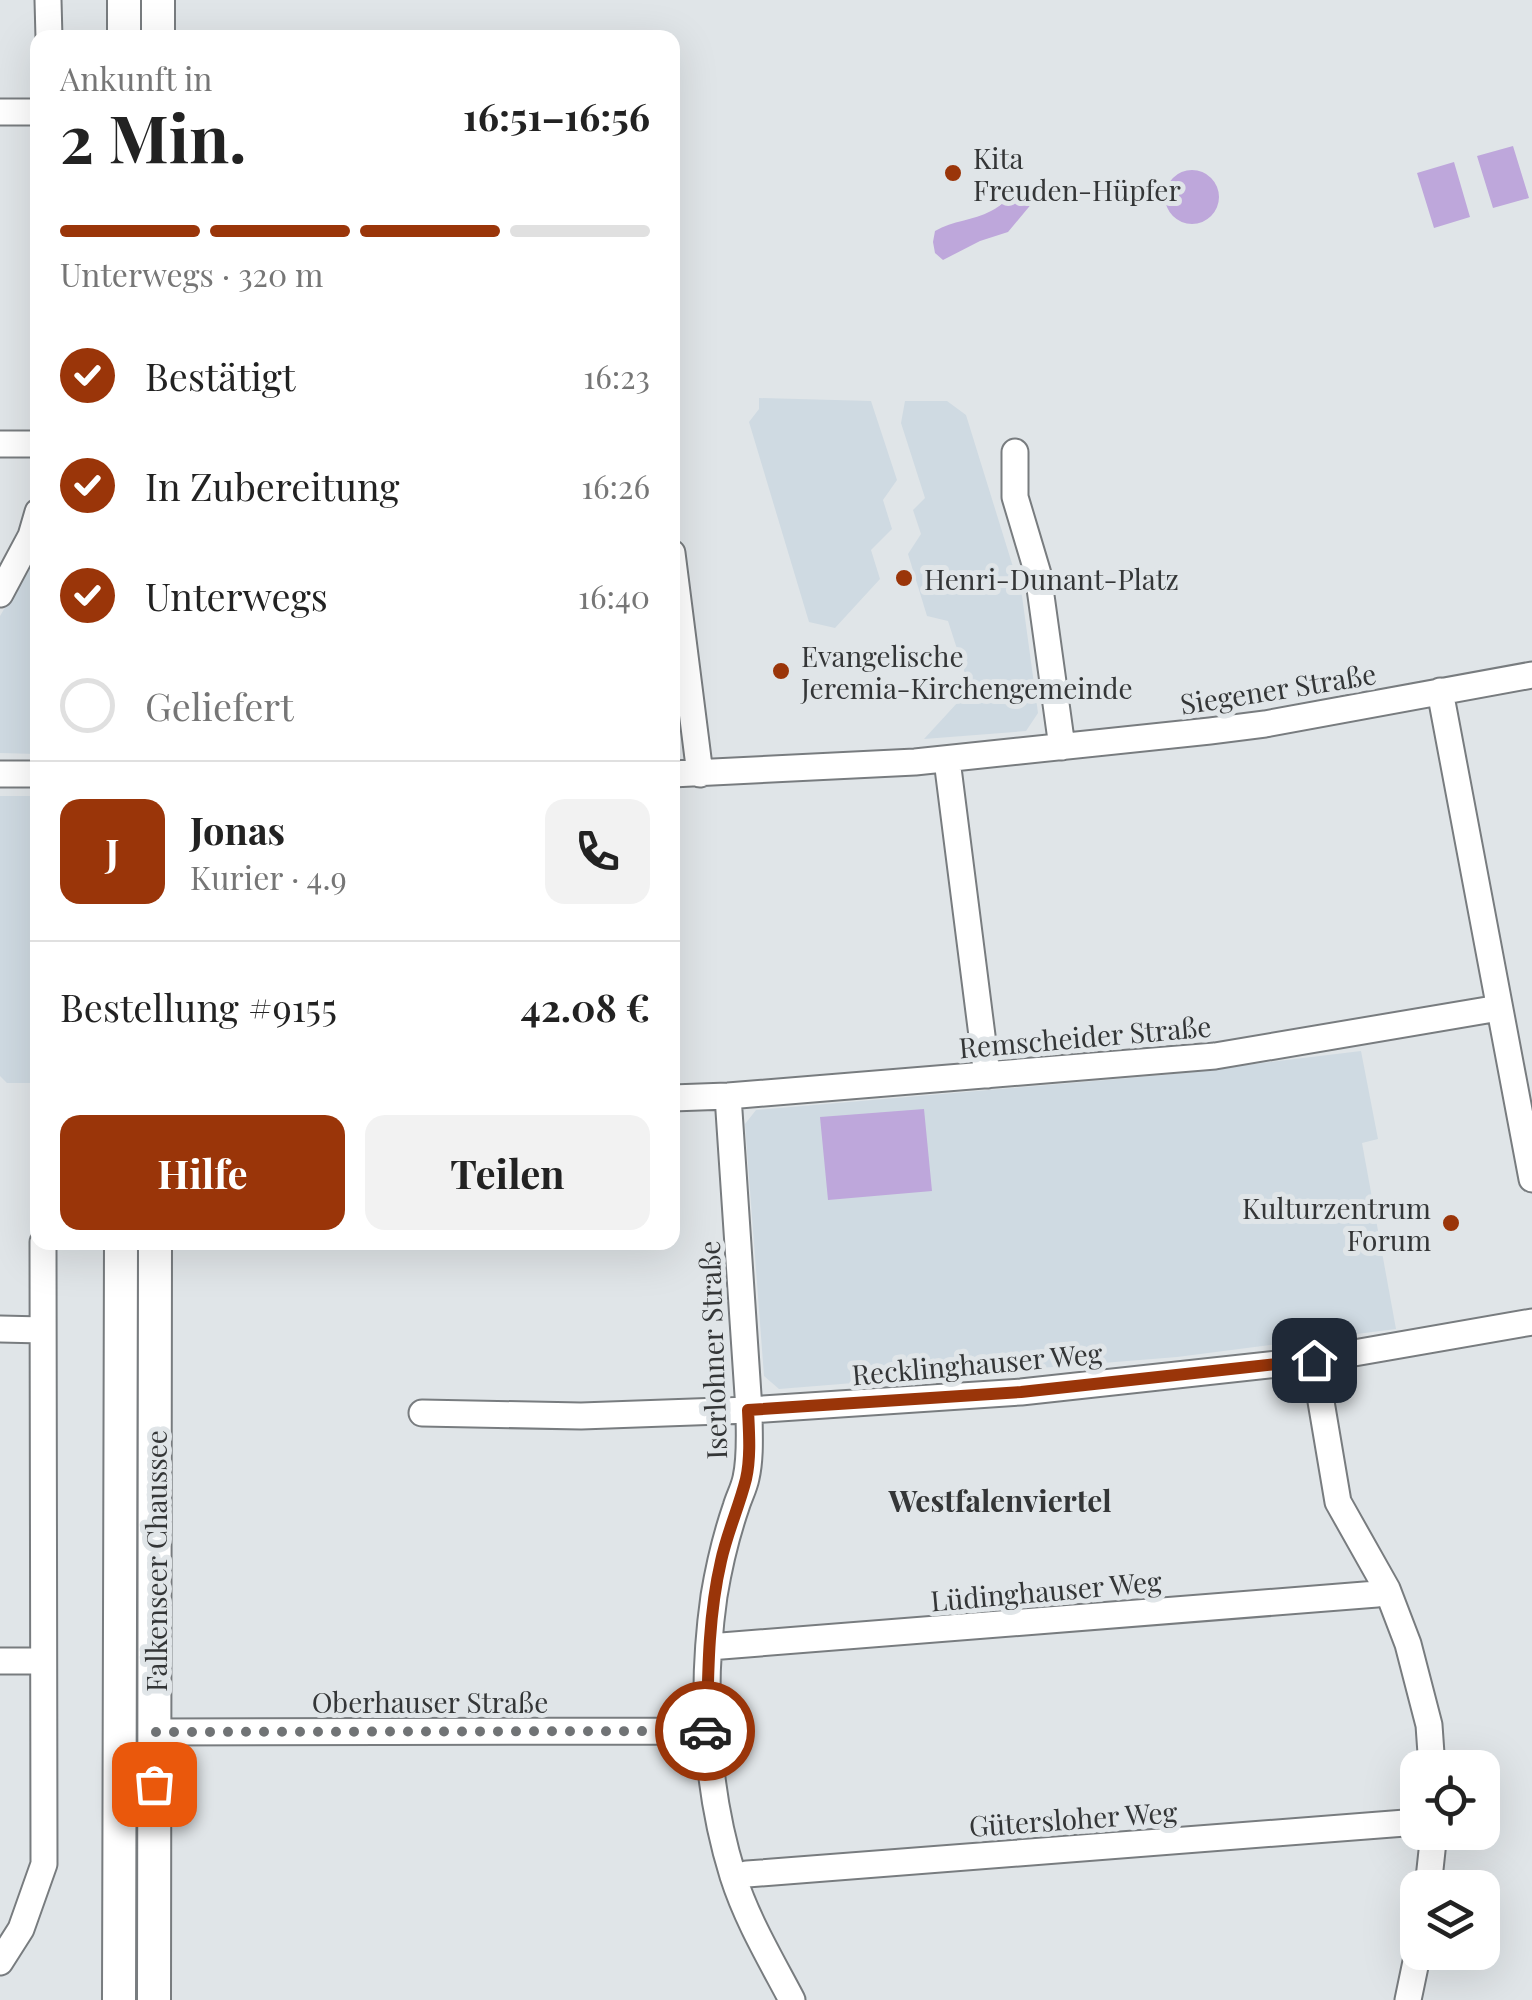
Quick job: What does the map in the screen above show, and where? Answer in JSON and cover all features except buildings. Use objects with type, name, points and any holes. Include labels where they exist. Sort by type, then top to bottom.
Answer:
[{"type":"main road","points":[[124,0],[124,30]]},
{"type":"main road","points":[[158,0],[158,30]]},
{"type":"main road","name":"Falkenseer Chaussee","points":[[120,2000],[121,1250]]},
{"type":"main road","name":"Falkenseer Chaussee","points":[[154,2000],[155,1250]]},
{"type":"street","points":[[48,0],[49,30]]},
{"type":"street","points":[[0,112],[30,112]]},
{"type":"street","points":[[0,444],[30,444]]},
{"type":"street","points":[[1016,452],[1015,498],[1038,574],[1062,747]]},
{"type":"street","points":[[0,594],[30,538]]},
{"type":"street","points":[[680,616],[700,774]]},
{"type":"street","name":"Siegener Straße","points":[[680,774],[947,760],[1265,724],[1532,675]]},
{"type":"street","points":[[1440,691],[1532,1180]]},
{"type":"street","points":[[947,760],[986,1074]]},
{"type":"street","points":[[0,774],[30,774]]},
{"type":"street","name":"Remscheider Straße","points":[[680,1098],[1215,1056],[1500,1008]]},
{"type":"street","name":"Iserlohner Straße","points":[[728,1096],[749,1456],[746,1480],[721,1562],[709,1647],[707,1731],[720,1825],[734,1877],[754,1928],[792,2000]]},
{"type":"street","points":[[0,1962],[21,1928],[44,1864],[43,1250]]},
{"type":"street","name":"Recklinghauser Weg","points":[[422,1414],[581,1416],[748,1410],[1021,1392],[1314,1360],[1532,1322]]},
{"type":"street","points":[[0,1329],[43,1330]]},
{"type":"street","points":[[1314,1360],[1338,1502],[1386,1590],[1408,1644],[1429,1725],[1431,1750]]},
{"type":"street","name":"Lüdinghauser Weg","points":[[709,1647],[1376,1594],[1386,1590]]},
{"type":"street","points":[[0,1661],[42,1661]]},
{"type":"street","name":"Oberhauser Straße","points":[[154,1732],[707,1731]]},
{"type":"street","name":"Gütersloher Weg","points":[[734,1877],[1400,1823]]},
{"type":"street","points":[[1408,2000],[1414,1970]]},
{"type":"shaded area","points":[[1513,146],[1529,198],[1493,208],[1477,156]]},
{"type":"shaded area","points":[[1454,162],[1470,217],[1434,228],[1417,173]]},
{"type":"shaded area","points":[[1192,170],[1211,178],[1219,197],[1211,216],[1192,224],[1173,216],[1165,197],[1173,178]]},
{"type":"shaded area","points":[[1033,185],[1033,202],[1008,232],[943,260],[935,253],[935,231],[997,208],[1020,189]]},
{"type":"shaded area","points":[[759,398],[871,401],[897,480],[883,500],[892,529],[871,550],[880,579],[835,628],[809,622],[749,422],[759,409]]},
{"type":"shaded area","points":[[905,401],[947,401],[966,415],[1022,596],[1038,713],[1026,731],[924,739],[970,689],[948,621],[927,616],[908,554],[921,534],[913,510],[925,498],[901,423]]},
{"type":"shaded area","points":[[30,565],[30,754],[0,753],[0,616]]},
{"type":"shaded area","points":[[0,796],[30,796],[30,1083],[7,1083],[0,1076]]},
{"type":"shaded area","points":[[1361,1051],[1378,1139],[1362,1143],[1396,1329],[1177,1357],[779,1389],[764,1376],[745,1124],[756,1110],[1164,1075]]},
{"type":"shaded area","points":[[924,1109],[932,1191],[828,1200],[820,1117]]},
{"type":"way so far","points":[[154,1784],[154,1732],[705,1731]]},
{"type":"place","name":"Kita Freuden-Hüpfer","points":[[953,173]]},
{"type":"place","name":"Henri-Dunant-Platz","points":[[904,578]]},
{"type":"place","name":"Evangelische Jeremia-Kirchengemeinde","points":[[781,671]]},
{"type":"place","name":"Kulturzentrum Forum","points":[[1451,1223]]},
{"type":"district","name":"Westfalenviertel","points":[[1000,1500]]},
{"type":"route","points":[[705,1731],[714,1596],[746,1480],[748,1410],[1021,1392],[1314,1360]]}]
